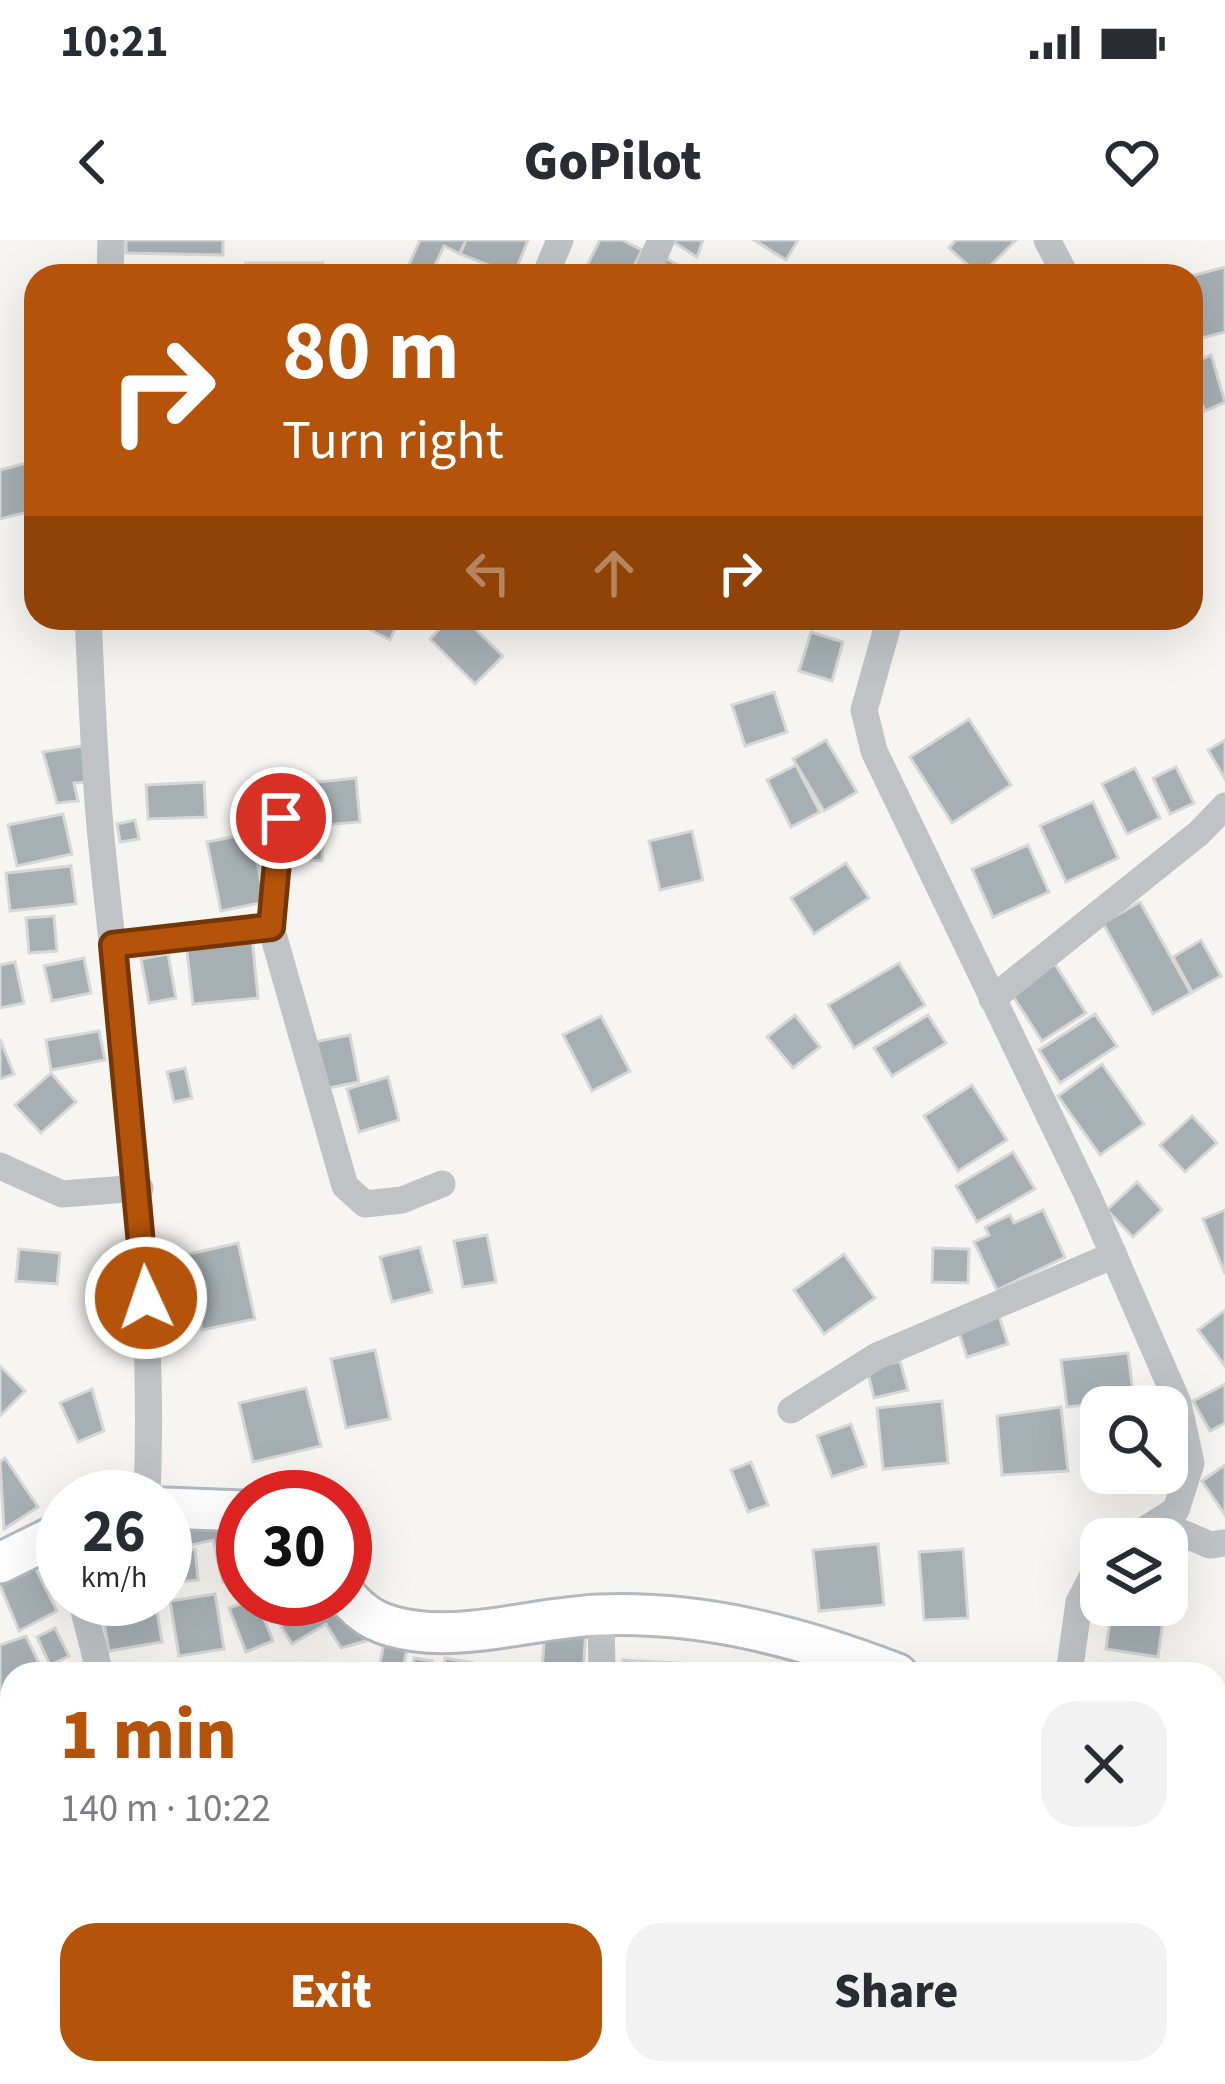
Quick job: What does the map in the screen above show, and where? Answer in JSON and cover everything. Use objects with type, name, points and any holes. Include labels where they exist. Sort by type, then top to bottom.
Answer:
[{"type":"street","points":[[89,630],[113,945],[140,1188],[150,1394],[148,1470]]},
{"type":"street","points":[[887,630],[864,710],[874,751],[1114,1256],[1178,1402],[1191,1463],[1176,1510],[1166,1518]]},
{"type":"street","points":[[992,999],[1199,833],[1225,806]]},
{"type":"street","points":[[281,818],[271,927],[345,1186],[365,1204],[403,1200],[442,1184]]},
{"type":"street","points":[[113,945],[271,927]]},
{"type":"street","points":[[0,1166],[62,1194],[140,1188]]},
{"type":"street","points":[[791,1410],[877,1356],[1114,1256]]},
{"type":"street","points":[[1188,1536],[1210,1545],[1225,1544]]},
{"type":"street","points":[[0,1563],[36,1545]]},
{"type":"street","points":[[1071,1662],[1080,1600]]},
{"type":"street","points":[[602,1615],[602,1662]]},
{"type":"street","points":[[372,1621],[421,1632],[602,1615],[752,1627],[837,1662]]},
{"type":"street","points":[[88,1626],[97,1662]]},
{"type":"building","points":[[126,240],[223,240],[223,255],[126,253]]},
{"type":"building","points":[[420,240],[466,240],[460,254],[444,246],[436,264],[409,264]]},
{"type":"building","points":[[466,240],[528,240],[518,264],[486,264],[460,254]]},
{"type":"building","points":[[600,240],[622,240],[642,250],[635,264],[588,264]]},
{"type":"building","points":[[670,240],[703,240],[697,257]]},
{"type":"building","points":[[754,240],[798,240],[786,260]]},
{"type":"building","points":[[956,240],[1016,240],[992,264],[967,264],[949,248]]},
{"type":"building","points":[[1225,267],[1225,332],[1203,338],[1203,273]]},
{"type":"building","points":[[1211,355],[1225,402],[1205,411],[1203,406],[1203,358]]},
{"type":"building","points":[[24,464],[24,513],[0,519],[0,470]]},
{"type":"building","points":[[370,630],[395,630],[390,640]]},
{"type":"building","points":[[439,630],[476,630],[503,656],[475,684],[430,639]]},
{"type":"building","points":[[811,632],[843,642],[832,681],[799,671]]},
{"type":"building","points":[[774,692],[787,732],[745,746],[732,705]]},
{"type":"building","points":[[969,719],[1011,785],[952,823],[910,757]]},
{"type":"building","points":[[826,740],[857,792],[824,811],[793,759]]},
{"type":"building","points":[[1225,740],[1225,779],[1208,750]]},
{"type":"building","points":[[82,746],[90,782],[74,783],[78,801],[57,803],[43,752]]},
{"type":"building","points":[[796,765],[820,812],[791,827],[767,780]]},
{"type":"building","points":[[1176,767],[1194,803],[1170,814],[1153,778]]},
{"type":"building","points":[[1135,768],[1160,818],[1127,834],[1102,784]]},
{"type":"building","points":[[356,778],[360,822],[311,826],[308,783]]},
{"type":"building","points":[[204,782],[206,817],[148,819],[146,785]]},
{"type":"building","points":[[1093,802],[1118,858],[1066,882],[1040,826]]},
{"type":"building","points":[[63,814],[72,854],[17,866],[8,825]]},
{"type":"building","points":[[135,820],[139,839],[120,842],[117,824]]},
{"type":"building","points":[[692,831],[703,880],[660,890],[649,841]]},
{"type":"building","points":[[251,833],[265,902],[221,911],[207,842]]},
{"type":"building","points":[[297,841],[323,842],[322,861],[295,859]]},
{"type":"building","points":[[1028,845],[1049,892],[993,917],[972,869]]},
{"type":"building","points":[[846,863],[869,898],[814,934],[791,898]]},
{"type":"building","points":[[71,866],[76,904],[10,911],[6,873]]},
{"type":"building","points":[[1140,902],[1191,993],[1153,1014],[1103,923]]},
{"type":"building","points":[[54,916],[57,951],[29,953],[26,918]]},
{"type":"building","points":[[252,937],[258,998],[193,1004],[186,943]]},
{"type":"building","points":[[1201,940],[1221,976],[1192,992],[1173,957]]},
{"type":"building","points":[[168,954],[176,998],[149,1003],[141,959]]},
{"type":"building","points":[[84,958],[91,993],[52,1001],[44,966]]},
{"type":"building","points":[[15,962],[24,1003],[0,1008],[0,965]]},
{"type":"building","points":[[899,963],[925,1005],[854,1048],[828,1005]]},
{"type":"building","points":[[1055,964],[1086,1013],[1042,1041],[1011,993]]},
{"type":"building","points":[[1095,1014],[1117,1046],[1060,1083],[1039,1050]]},
{"type":"building","points":[[795,1015],[820,1047],[793,1068],[767,1037]]},
{"type":"building","points":[[928,1015],[946,1043],[892,1076],[874,1048]]},
{"type":"building","points":[[601,1016],[630,1071],[592,1091],[563,1035]]},
{"type":"building","points":[[99,1031],[105,1060],[51,1070],[46,1040]]},
{"type":"building","points":[[350,1035],[359,1082],[323,1089],[314,1042]]},
{"type":"building","points":[[0,1039],[14,1074],[0,1079]]},
{"type":"building","points":[[1102,1064],[1144,1124],[1100,1155],[1058,1096]]},
{"type":"building","points":[[185,1068],[192,1098],[174,1102],[167,1072]]},
{"type":"building","points":[[51,1073],[76,1102],[41,1133],[15,1105]]},
{"type":"building","points":[[388,1077],[399,1120],[359,1132],[347,1089]]},
{"type":"building","points":[[972,1085],[1007,1140],[958,1171],[924,1116]]},
{"type":"building","points":[[1192,1116],[1217,1143],[1185,1172],[1160,1145]]},
{"type":"building","points":[[1013,1152],[1035,1189],[977,1222],[956,1186]]},
{"type":"building","points":[[1137,1182],[1162,1210],[1133,1237],[1107,1210]]},
{"type":"building","points":[[1043,1210],[1065,1257],[997,1290],[974,1242],[989,1235],[985,1227],[1010,1215],[1014,1223]]},
{"type":"building","points":[[1225,1210],[1225,1274],[1203,1219]]},
{"type":"building","points":[[487,1235],[496,1282],[463,1287],[454,1241]]},
{"type":"building","points":[[238,1243],[255,1319],[202,1330],[185,1255]]},
{"type":"building","points":[[420,1247],[432,1292],[392,1302],[380,1257]]},
{"type":"building","points":[[933,1248],[969,1249],[968,1283],[932,1282]]},
{"type":"building","points":[[19,1249],[60,1253],[57,1284],[16,1281]]},
{"type":"building","points":[[844,1254],[875,1298],[824,1334],[794,1290]]},
{"type":"building","points":[[997,1310],[1008,1344],[967,1357],[956,1324]]},
{"type":"building","points":[[1225,1310],[1225,1366],[1198,1330]]},
{"type":"building","points":[[375,1350],[390,1419],[346,1428],[331,1359]]},
{"type":"building","points":[[1128,1353],[1132,1386],[1080,1386],[1080,1406],[1067,1407],[1061,1360]]},
{"type":"building","points":[[900,1361],[908,1390],[874,1398],[867,1369]]},
{"type":"building","points":[[0,1366],[25,1391],[0,1416]]},
{"type":"building","points":[[1225,1384],[1225,1423],[1210,1431],[1193,1401]]},
{"type":"building","points":[[306,1388],[321,1446],[253,1462],[239,1403]]},
{"type":"building","points":[[92,1389],[104,1431],[78,1442],[60,1403]]},
{"type":"building","points":[[942,1401],[948,1463],[883,1469],[877,1408]]},
{"type":"building","points":[[1061,1407],[1068,1471],[1002,1475],[997,1416]]},
{"type":"building","points":[[851,1424],[866,1466],[832,1477],[817,1436]]},
{"type":"building","points":[[5,1458],[36,1504],[4,1529],[0,1462]]},
{"type":"building","points":[[751,1462],[768,1505],[748,1512],[731,1470]]},
{"type":"building","points":[[1225,1465],[1225,1515],[1202,1481]]},
{"type":"building","points":[[192,1524],[216,1525],[216,1553],[213,1540],[192,1545]]},
{"type":"building","points":[[878,1544],[884,1605],[819,1611],[813,1550]]},
{"type":"building","points":[[192,1549],[195,1549],[198,1580],[192,1581]]},
{"type":"building","points":[[963,1549],[968,1618],[924,1620],[919,1552]]},
{"type":"building","points":[[35,1567],[36,1622],[19,1631],[0,1585]]},
{"type":"building","points":[[215,1594],[216,1626],[220,1626],[224,1649],[179,1656],[174,1626],[192,1626],[192,1598]]},
{"type":"building","points":[[545,1625],[586,1628],[584,1662],[543,1662]]},
{"type":"building","points":[[104,1626],[159,1626],[162,1642],[109,1651]]},
{"type":"building","points":[[236,1626],[267,1626],[273,1641],[246,1652]]},
{"type":"building","points":[[281,1626],[323,1626],[292,1644]]},
{"type":"building","points":[[327,1626],[367,1626],[366,1641],[341,1648]]},
{"type":"building","points":[[1109,1626],[1162,1626],[1158,1657],[1106,1649]]},
{"type":"building","points":[[55,1628],[69,1656],[49,1662],[37,1637]]},
{"type":"building","points":[[26,1636],[38,1662],[0,1662],[0,1645]]},
{"type":"building","points":[[384,1643],[407,1648],[404,1662],[380,1662]]},
{"type":"route","points":[[146,1298],[140,1188],[113,945],[271,927],[281,818]]}]
